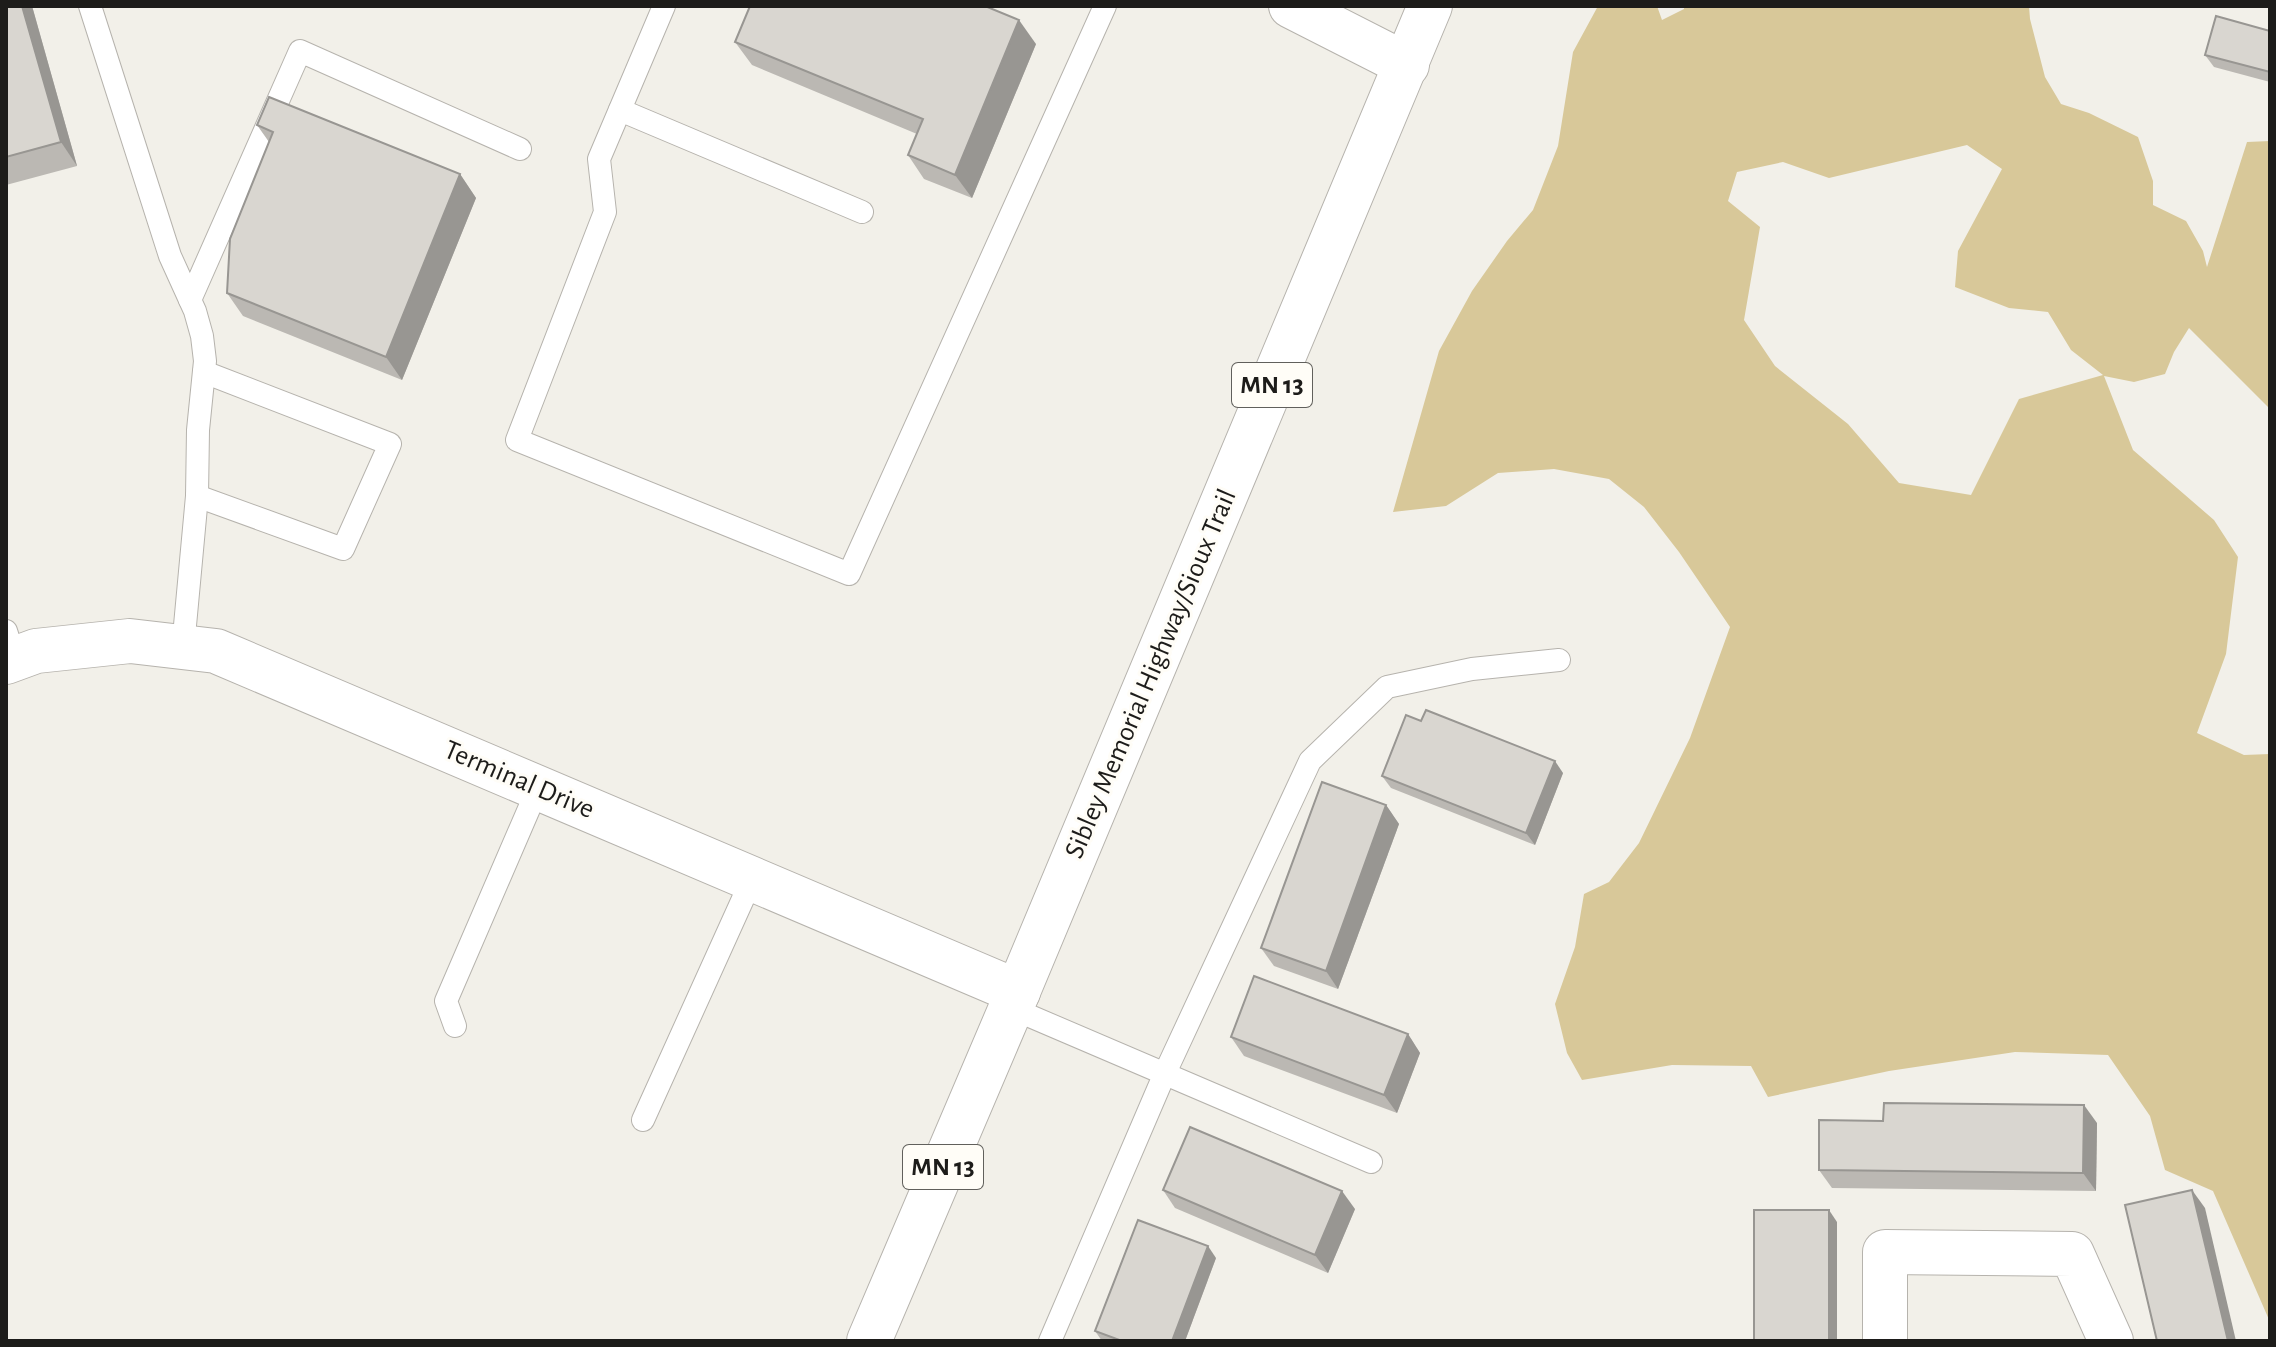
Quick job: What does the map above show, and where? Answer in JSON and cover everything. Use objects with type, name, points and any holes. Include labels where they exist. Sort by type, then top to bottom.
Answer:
[{"type":"main road","points":[[1291,6],[1407,65]]},
{"type":"main road","name":"Sibley Memorial Highway/Sioux Trail","points":[[869,1341],[1015,1000],[1430,6]]},
{"type":"main road","name":"Terminal Drive","points":[[9,651],[130,641],[216,651],[752,879],[1015,1000]]},
{"type":"main road","points":[[1885,1341],[1885,1252],[2072,1254],[2111,1341]]},
{"type":"lane","points":[[90,6],[170,256],[202,336],[204,372],[198,430],[197,496],[183,647]]},
{"type":"lane","points":[[664,6],[599,159],[605,212],[517,440],[849,574],[1105,6]]},
{"type":"lane","points":[[190,300],[300,51],[520,149]]},
{"type":"lane","points":[[620,110],[862,212]]},
{"type":"lane","points":[[197,496],[343,549],[390,444],[204,372]]},
{"type":"lane","points":[[1050,1341],[1165,1073],[1310,761],[1387,687],[1472,669],[1559,660]]},
{"type":"lane","points":[[455,1026],[446,1001],[538,788]]},
{"type":"lane","points":[[643,1120],[752,879]]},
{"type":"lane","points":[[1015,1000],[1165,1073],[1371,1162]]},
{"type":"shaded area","points":[[1598,6],[1657,6],[1662,20],[1684,9],[1684,6],[2029,6],[2045,77],[2061,104],[2089,113],[2138,137],[2153,181],[2153,205],[2186,221],[2203,251],[2207,267],[2247,142],[2270,141],[2270,409],[2189,328],[2165,374],[2134,382],[2104,376],[2133,450],[2214,520],[2238,557],[2226,654],[2197,733],[2244,755],[2270,754],[2270,1322],[2213,1191],[2165,1170],[2150,1116],[2108,1055],[2015,1052],[1889,1071],[1768,1097],[1751,1066],[1672,1065],[1582,1080],[1567,1053],[1555,1004],[1575,947],[1584,894],[1609,882],[1639,843],[1690,738],[1730,627],[1644,507],[1609,479],[1554,469],[1498,473],[1446,506],[1393,512],[1439,351],[1472,291],[1533,210],[1558,146],[1573,52]],"holes":[[[1967,145],[2002,169],[1958,251],[1955,287],[2009,308],[2048,312],[2071,350],[2103,375],[2019,399],[1971,495],[1899,483],[1848,424],[1775,366],[1744,320],[1760,227],[1728,201],[1737,172],[1783,162],[1829,178]]]},
{"type":"building","points":[[6,6],[22,6],[61,142],[6,157]]},
{"type":"building","points":[[750,6],[985,6],[1019,20],[955,175],[908,155],[923,119],[735,42]]},
{"type":"building","points":[[2216,16],[2270,31],[2270,72],[2205,55]]},
{"type":"building","points":[[269,97],[460,174],[386,357],[227,293],[230,239],[273,132],[257,125]]},
{"type":"building","points":[[1426,710],[1555,761],[1526,833],[1382,776],[1406,715],[1421,721]]},
{"type":"building","points":[[1322,782],[1386,805],[1326,971],[1261,948]]},
{"type":"building","points":[[1254,976],[1408,1034],[1384,1095],[1231,1037]]},
{"type":"building","points":[[1884,1103],[2084,1105],[2083,1173],[1819,1170],[1819,1120],[1883,1121]]},
{"type":"building","points":[[1190,1127],[1342,1191],[1315,1255],[1163,1190]]},
{"type":"building","points":[[2192,1190],[2228,1341],[2157,1341],[2125,1205]]},
{"type":"building","points":[[1754,1210],[1829,1210],[1829,1341],[1754,1341]]},
{"type":"building","points":[[1138,1220],[1208,1246],[1172,1341],[1122,1341],[1095,1331]]}]
